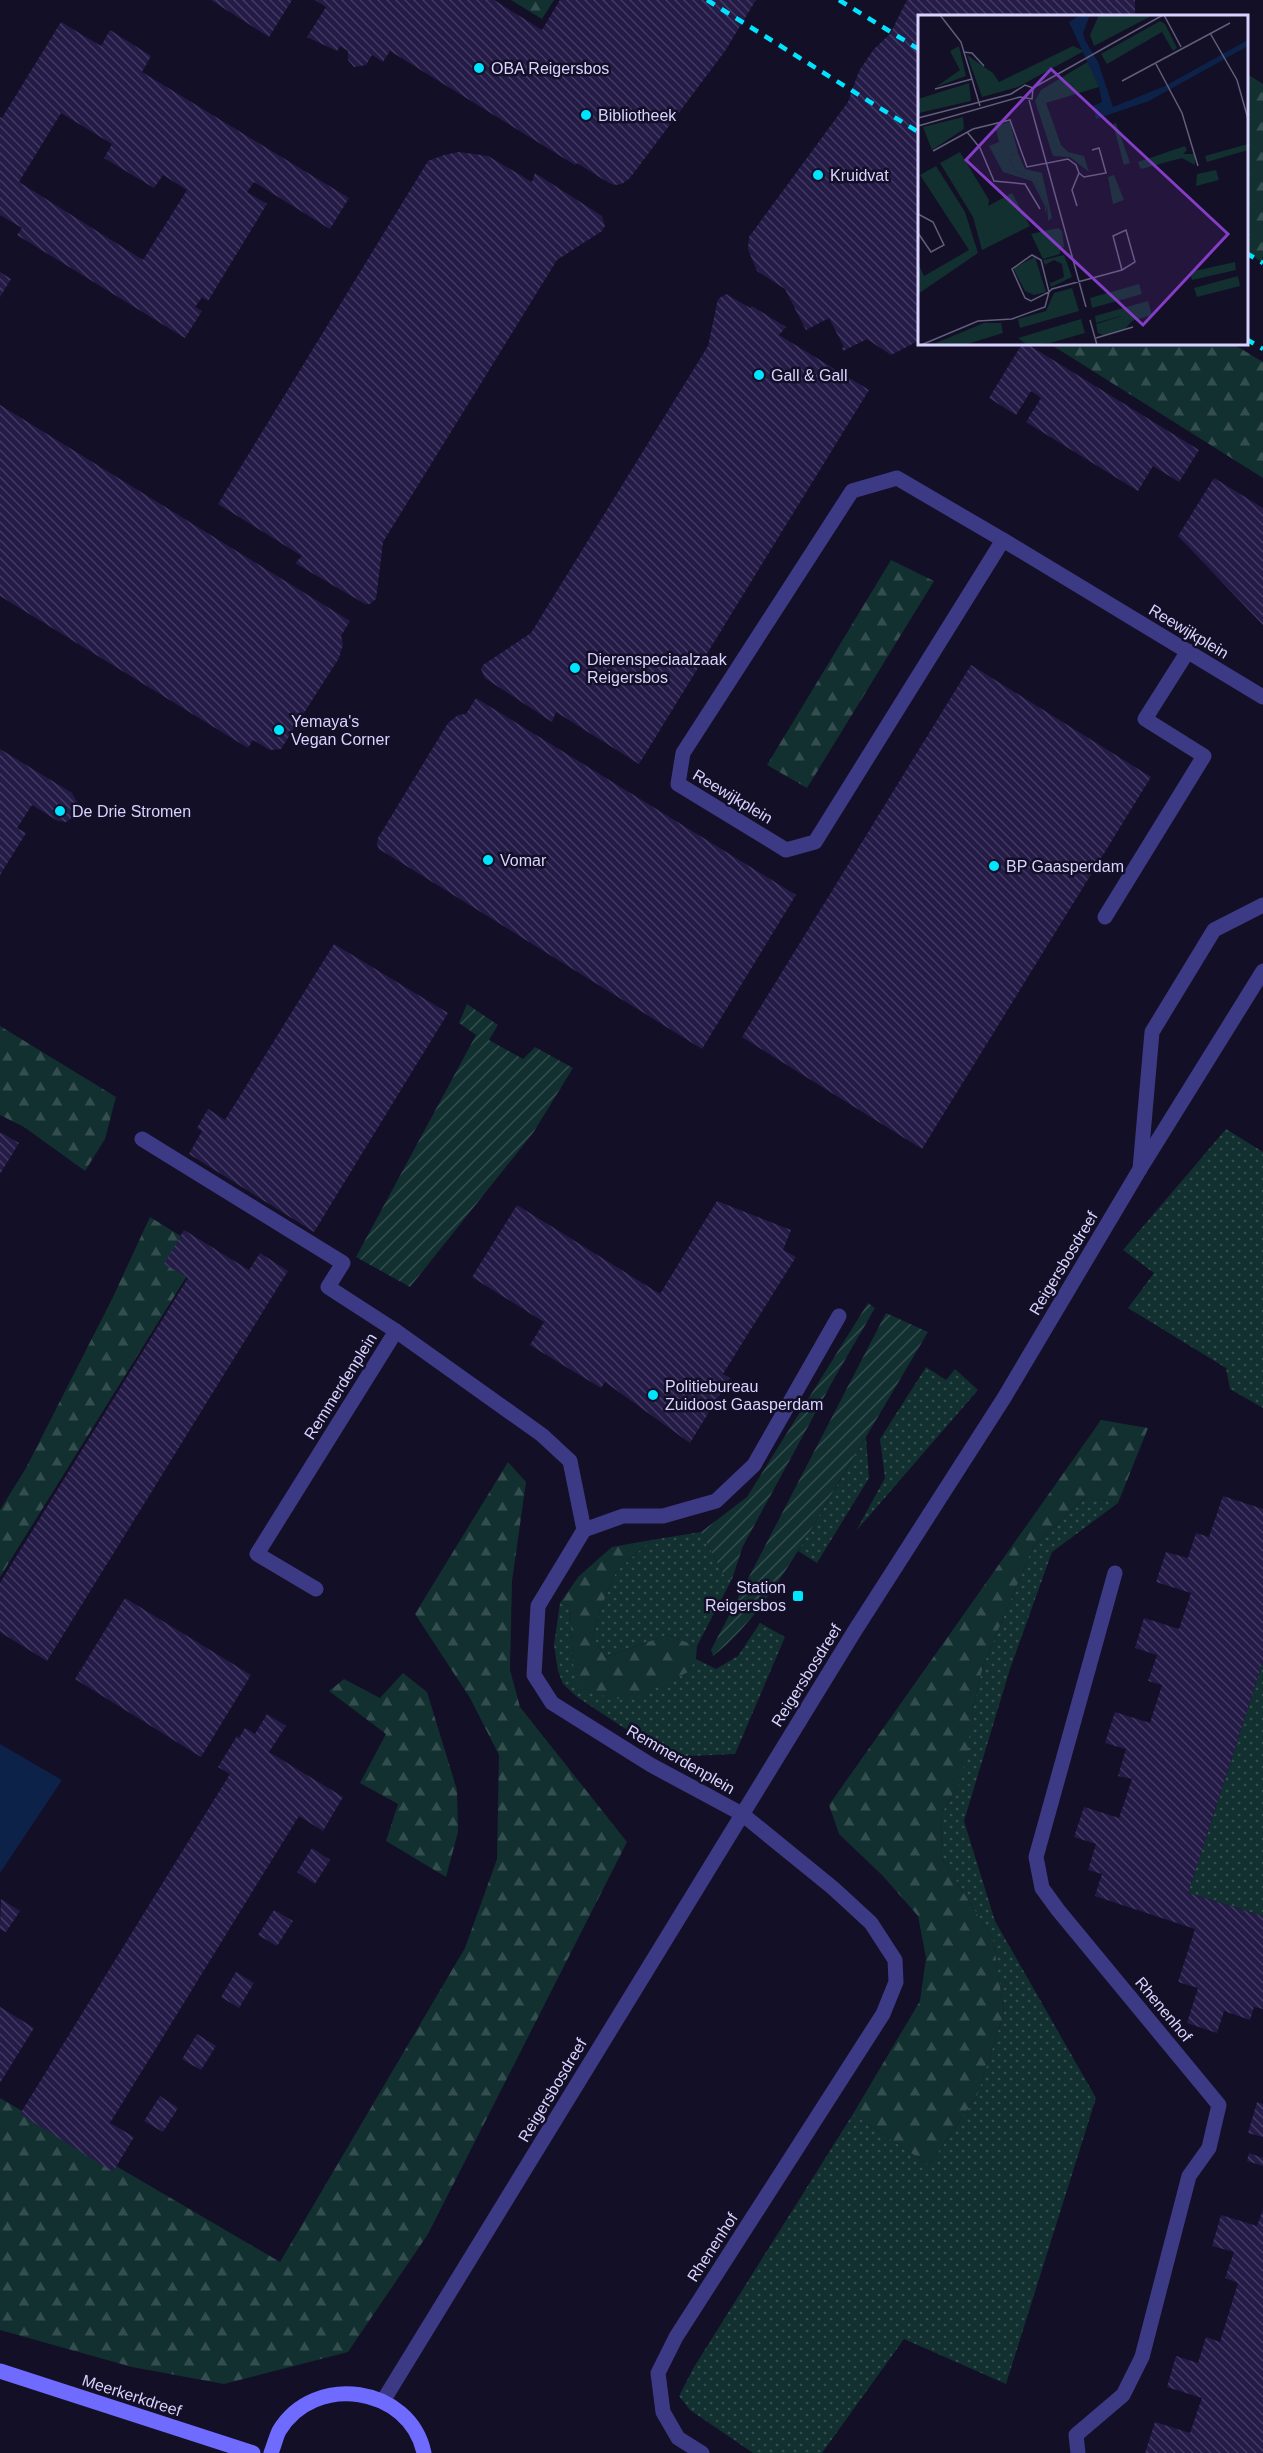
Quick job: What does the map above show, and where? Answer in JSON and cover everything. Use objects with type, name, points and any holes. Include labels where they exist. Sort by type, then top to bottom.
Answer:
[{"type":"main road","name":"Meerkerkdreef","points":[[0,2371],[253,2453]]},
{"type":"main road","points":[[271,2453],[279,2431],[300,2409],[325,2396],[355,2392],[383,2401],[406,2418],[422,2442],[424,2453]]},
{"type":"street","name":"Reewijkplein","points":[[1003,540],[815,842],[786,850],[678,784],[683,753],[852,491],[897,478],[1003,540],[1263,697]]},
{"type":"street","points":[[1105,917],[1204,756],[1145,719],[1188,651]]},
{"type":"street","points":[[1140,1169],[1152,1032],[1214,930],[1263,905]]},
{"type":"street","name":"Reigersbosdreef","points":[[383,2401],[854,1632],[1004,1398],[1140,1169],[1263,970]]},
{"type":"street","points":[[142,1139],[343,1263],[328,1287],[396,1331]]},
{"type":"street","points":[[584,1530],[623,1516],[663,1516],[716,1501],[754,1465],[840,1316]]},
{"type":"street","name":"Remmerdenplein","points":[[316,1589],[257,1554],[396,1331],[543,1435],[570,1461],[584,1530],[538,1606],[534,1675],[552,1703],[651,1765],[742,1814]]},
{"type":"street","name":"Rhenenhof","points":[[1078,2453],[1076,2435],[1123,2395],[1142,2356],[1189,2176],[1209,2148],[1219,2105],[1042,1888],[1036,1857],[1115,1573]]},
{"type":"street","name":"Rhenenhof","points":[[702,2453],[678,2438],[663,2412],[658,2373],[676,2337],[883,2014],[896,1982],[895,1960],[871,1923],[834,1888],[742,1814]]},
{"type":"green space","points":[[511,0],[554,0],[542,19]]},
{"type":"green space","points":[[1248,75],[1263,84],[1263,263],[1248,253]]},
{"type":"green space","points":[[1052,345],[1235,345],[1263,362],[1263,478]]},
{"type":"green space","points":[[891,560],[934,581],[807,788],[767,765]]},
{"type":"green space","points":[[467,1004],[498,1025],[489,1040],[523,1059],[535,1047],[573,1068],[533,1133],[410,1287],[356,1257],[476,1035],[459,1023]]},
{"type":"green space","points":[[0,1026],[116,1097],[105,1139],[85,1171],[24,1127],[0,1115]]},
{"type":"green space","points":[[1226,1129],[1263,1152],[1263,1408],[1230,1389],[1226,1368],[1128,1308],[1154,1273],[1123,1250]]},
{"type":"green space","points":[[150,1217],[203,1250],[0,1577],[0,1510],[26,1468],[112,1299]]},
{"type":"green space","points":[[868,1303],[875,1308],[743,1546],[732,1579],[726,1579],[701,1532],[747,1497]]},
{"type":"green space","points":[[886,1313],[928,1332],[780,1579],[748,1622],[713,1656],[711,1650]]},
{"type":"green space","points":[[926,1367],[946,1380],[955,1369],[978,1390],[856,1531],[885,1478],[880,1439]]},
{"type":"green space","points":[[1101,1420],[1148,1428],[1118,1503],[1085,1497],[1033,1547],[983,1666],[973,1707],[967,1757],[958,1785],[942,1813],[941,1857],[993,1939],[1004,2013],[977,2096],[929,2165],[853,2114],[920,2001],[926,1958],[918,1916],[883,1876],[839,1834],[829,1805]]},
{"type":"green space","points":[[866,1437],[869,1478],[817,1563],[798,1551]]},
{"type":"green space","points":[[508,1462],[526,1482],[512,1581],[510,1670],[520,1707],[627,1842],[428,2234],[348,2352],[224,2384],[132,2367],[0,2330],[0,2098],[280,2262],[465,1948],[497,1859],[499,1755],[470,1698],[415,1614]]},
{"type":"green space","points":[[1085,1497],[1118,1503],[1052,1552],[1010,1669],[964,1821],[995,1921],[1096,2098],[1006,2384],[904,2339],[822,2453],[753,2453],[690,2410],[679,2396],[694,2367],[853,2114],[929,2165],[977,2096],[1004,2013],[993,1939],[941,1857],[942,1813],[958,1785],[983,1666],[1033,1547]]},
{"type":"green space","points":[[701,1532],[726,1579],[732,1579],[697,1646],[667,1635],[606,1657],[593,1637],[599,1612],[616,1572],[651,1540]]},
{"type":"green space","points":[[651,1540],[616,1572],[599,1612],[593,1637],[606,1657],[667,1635],[697,1646],[696,1659],[688,1672],[629,1701],[580,1691],[573,1664],[570,1606],[560,1603],[579,1576],[612,1547]]},
{"type":"green space","points":[[560,1603],[570,1606],[573,1664],[688,1672],[696,1659],[716,1669],[738,1656],[760,1623],[785,1637],[735,1754],[668,1757],[577,1697],[563,1684],[558,1671],[554,1645]]},
{"type":"green space","points":[[1263,1661],[1263,1916],[1188,1893]]},
{"type":"green space","points":[[403,1673],[427,1692],[457,1790],[458,1832],[446,1877],[386,1841],[398,1804],[360,1783],[386,1734],[329,1691],[344,1679],[380,1698]]},
{"type":"water","points":[[0,1744],[62,1780],[0,1873]]},
{"type":"building","points":[[211,0],[292,0],[269,37]]},
{"type":"building","name":"Bibliotheek","points":[[315,0],[494,0],[542,30],[560,0],[756,0],[725,51],[630,178],[622,184],[615,185],[577,163],[575,165],[390,51],[383,62],[372,55],[366,65],[354,67],[348,60],[348,51],[340,46],[337,51],[307,37],[326,7]]},
{"type":"building","points":[[907,0],[1135,0],[1135,15],[918,15],[918,341],[891,355],[867,339],[843,351],[844,347],[829,318],[806,330],[785,289],[757,271],[748,249],[749,237],[848,102],[859,71],[874,49],[890,34]]},
{"type":"building","points":[[61,22],[101,46],[110,30],[151,56],[142,72],[349,198],[330,229],[254,182],[247,192],[267,204],[208,301],[202,297],[195,307],[202,311],[185,338],[17,235],[22,228],[0,215],[0,117],[2,118]],"holes":[[[61,113],[112,144],[104,158],[154,188],[163,175],[187,190],[143,260],[19,182]]]},
{"type":"building","points":[[459,152],[488,156],[532,182],[535,173],[602,216],[605,226],[602,231],[557,260],[383,542],[376,599],[370,604],[365,604],[295,563],[302,556],[218,504],[428,161]]},
{"type":"building","points":[[0,272],[11,279],[0,297]]},
{"type":"building","points":[[726,294],[750,308],[752,306],[786,327],[779,335],[869,390],[639,764],[556,712],[552,722],[485,678],[481,669],[483,665],[531,633],[708,346],[718,299]]},
{"type":"building","points":[[1021,345],[1029,345],[1199,450],[1179,482],[1153,466],[1138,491],[1026,422],[1041,398],[1031,391],[1016,415],[989,398]]},
{"type":"building","points":[[0,405],[350,621],[341,636],[343,644],[339,658],[281,749],[270,750],[253,740],[248,748],[0,596]]},
{"type":"building","points":[[1214,478],[1263,508],[1263,625],[1178,536]]},
{"type":"building","points":[[971,665],[1151,777],[922,1149],[742,1037]]},
{"type":"building","points":[[476,698],[796,895],[702,1049],[379,849],[378,838],[448,723],[458,715],[466,714]]},
{"type":"building","name":"De Drie Stromen","points":[[0,749],[72,793],[79,805],[77,815],[66,822],[58,821],[32,805],[17,828],[26,833],[0,875]]},
{"type":"building","points":[[334,944],[448,1013],[314,1232],[189,1154],[202,1131],[197,1128],[208,1109],[225,1120]]},
{"type":"building","points":[[0,1132],[19,1143],[0,1174]]},
{"type":"building","points":[[717,1201],[791,1230],[783,1250],[796,1257],[723,1374],[730,1378],[690,1443],[605,1382],[601,1388],[530,1345],[544,1322],[472,1277],[517,1205],[660,1294]]},
{"type":"building","points":[[184,1230],[249,1270],[260,1253],[288,1271],[47,1661],[0,1632],[0,1583],[188,1278],[164,1264]]},
{"type":"building","points":[[1223,1496],[1263,1509],[1263,1661],[1188,1893],[1263,1916],[1263,2009],[1254,2007],[1250,2020],[1224,2011],[1217,2033],[1187,2023],[1198,1988],[1178,1982],[1195,1929],[1095,1896],[1102,1874],[1088,1870],[1096,1844],[1074,1837],[1084,1807],[1119,1818],[1132,1779],[1118,1776],[1126,1749],[1105,1743],[1115,1712],[1150,1723],[1162,1685],[1148,1681],[1157,1655],[1135,1648],[1144,1618],[1179,1629],[1191,1593],[1156,1582],[1166,1552],[1188,1558],[1196,1533],[1209,1537]]},
{"type":"building","points":[[125,1598],[251,1675],[201,1757],[75,1679]]},
{"type":"building","points":[[267,1714],[286,1726],[269,1752],[343,1797],[323,1831],[299,1816],[110,2123],[134,2137],[113,2172],[20,2114],[230,1774],[218,1767],[237,1736],[239,1738],[245,1728],[255,1734]]},
{"type":"building","points":[[312,1848],[330,1860],[315,1884],[297,1872]]},
{"type":"building","points":[[1,1899],[20,1911],[6,1932],[0,1929]]},
{"type":"building","points":[[274,1910],[293,1921],[277,1946],[258,1935]]},
{"type":"building","points":[[236,1972],[254,1983],[239,2008],[221,1997]]},
{"type":"building","points":[[0,2007],[34,2028],[0,2083]]},
{"type":"building","points":[[197,2034],[216,2046],[201,2070],[182,2059]]},
{"type":"building","points":[[160,2096],[178,2108],[163,2132],[144,2121]]},
{"type":"building","points":[[1257,2102],[1263,2104],[1263,2137],[1248,2133]]},
{"type":"building","points":[[1249,2153],[1263,2158],[1263,2166],[1247,2161]]},
{"type":"building","points":[[1263,2209],[1263,2453],[1145,2453],[1155,2422],[1190,2433],[1202,2398],[1167,2387],[1176,2356],[1198,2363],[1206,2337],[1220,2342],[1238,2283],[1225,2278],[1234,2252],[1212,2246],[1221,2215],[1257,2226]]},
{"type":"railway","points":[[707,0],[918,132]]},
{"type":"railway","points":[[839,0],[918,49]]},
{"type":"railway","points":[[1248,254],[1263,263]]},
{"type":"railway","points":[[1248,340],[1263,349]]},
{"type":"place","name":"OBA Reigersbos","points":[[479,68]]},
{"type":"place","name":"Bibliotheek","points":[[586,115]]},
{"type":"place","name":"Kruidvat","points":[[818,175]]},
{"type":"place","name":"Gall & Gall","points":[[759,375]]},
{"type":"place","name":"Dierenspeciaalzaak Reigersbos","points":[[575,668]]},
{"type":"place","name":"Yemaya's Vegan Corner","points":[[279,730]]},
{"type":"place","name":"De Drie Stromen","points":[[60,811]]},
{"type":"place","name":"Vomar","points":[[488,860]]},
{"type":"place","name":"BP Gaasperdam","points":[[994,866]]},
{"type":"place","name":"Politiebureau Zuidoost Gaasperdam","points":[[653,1395]]},
{"type":"place","name":"Station Reigersbos","points":[[798,1596]]}]
